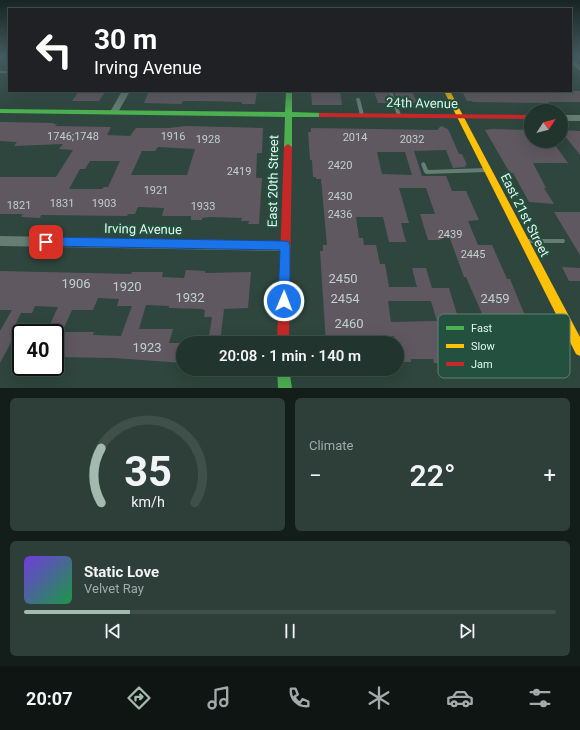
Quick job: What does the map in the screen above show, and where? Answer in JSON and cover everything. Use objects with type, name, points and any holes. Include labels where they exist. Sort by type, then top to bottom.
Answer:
[{"type":"street","points":[[114,112],[125,92]]},
{"type":"street","name":"East 20th Street","points":[[283,336],[289,92]]},
{"type":"street","name":"East 21st Street","points":[[447,92],[562,314]]},
{"type":"street","name":"24th Avenue","points":[[0,111],[524,117]]},
{"type":"street","points":[[568,118],[580,118]]},
{"type":"street","name":"Irving Avenue","points":[[0,242],[285,246]]},
{"type":"street","name":"East 21st Street","points":[[570,331],[580,350]]},
{"type":"street","points":[[284,376],[285,388]]},
{"type":"lane","points":[[390,92],[399,115]]},
{"type":"lane","points":[[358,99],[362,115]]},
{"type":"lane","points":[[423,164],[426,172],[487,170]]},
{"type":"lane","points":[[524,241],[562,241]]},
{"type":"building","points":[[580,91],[580,102],[548,102],[549,103],[467,101],[462,92]]},
{"type":"building","points":[[78,92],[105,92],[99,101],[72,101]]},
{"type":"building","points":[[149,92],[257,92],[255,104],[242,104],[242,102],[202,101],[183,101],[181,104],[144,103]]},
{"type":"building","points":[[311,92],[340,92],[342,105],[312,105]]},
{"type":"building","points":[[374,92],[387,92],[391,103],[378,103]]},
{"type":"building","points":[[394,92],[412,92],[417,103],[398,103]]},
{"type":"building","points":[[0,122],[54,123],[53,124],[57,124],[55,126],[111,127],[107,135],[130,136],[136,128],[169,128],[186,126],[263,128],[262,153],[257,153],[256,178],[262,178],[259,224],[248,224],[249,221],[241,221],[242,218],[210,217],[202,218],[202,220],[191,220],[191,216],[162,216],[164,208],[138,207],[135,214],[128,214],[127,216],[41,215],[40,218],[21,217],[23,214],[0,214],[0,177],[56,177],[73,150],[59,149],[63,144],[14,146],[17,142],[0,141]],"holes":[[[158,147],[195,149],[187,175],[131,175],[142,151],[155,151]],[[90,161],[120,161],[108,187],[104,187],[102,189],[69,189],[80,169],[85,169]]]},
{"type":"building","points":[[441,126],[448,129],[459,154],[462,154],[467,165],[465,165],[466,167],[453,168],[446,150],[414,151],[422,176],[446,176],[452,191],[466,191],[479,220],[468,221],[478,245],[492,245],[507,279],[510,279],[524,314],[482,314],[466,277],[464,277],[449,236],[439,240],[428,240],[420,214],[435,214],[426,188],[399,188],[409,223],[401,223],[406,242],[389,242],[383,217],[356,217],[359,238],[363,238],[364,245],[376,245],[380,264],[385,264],[389,287],[417,287],[412,268],[426,268],[432,288],[449,288],[457,314],[438,314],[438,363],[434,363],[433,359],[411,359],[411,362],[404,362],[404,336],[326,336],[320,251],[323,251],[323,245],[327,245],[321,179],[316,179],[316,177],[313,177],[312,160],[310,160],[308,132],[311,132],[311,128],[437,130]],"holes":[[[377,152],[405,152],[412,175],[382,174]],[[388,301],[431,301],[437,321],[391,322]]]},
{"type":"building","points":[[485,130],[524,130],[524,148],[557,148],[568,163],[533,163],[546,188],[544,188],[554,204],[529,202],[513,173],[510,173]]},
{"type":"building","points":[[568,130],[580,131],[580,155],[568,140]]},
{"type":"building","points":[[554,212],[580,212],[580,255]]},
{"type":"building","points":[[562,267],[580,268],[580,281],[569,281]]},
{"type":"building","points":[[186,270],[205,271],[205,273],[251,272],[248,308],[224,309],[221,336],[209,336],[212,317],[204,317],[205,310],[202,310],[203,309],[169,308],[169,306],[146,305],[139,329],[173,329],[169,343],[176,343],[176,362],[114,358],[64,357],[64,332],[94,332],[93,335],[121,336],[132,306],[117,306],[119,299],[98,298],[93,310],[72,310],[64,328],[64,324],[50,324],[58,307],[35,306],[32,313],[21,313],[16,324],[12,324],[12,331],[10,335],[12,335],[12,341],[0,363],[0,331],[12,310],[0,310],[0,271],[131,274],[132,272],[163,272],[162,277],[184,278]]},
{"type":"traffic: fast","points":[[288,147],[289,92]]},
{"type":"traffic: fast","points":[[0,111],[322,115]]},
{"type":"traffic: fast","points":[[284,376],[285,388]]},
{"type":"traffic: slow","points":[[448,92],[562,314]]},
{"type":"traffic: slow","points":[[570,331],[580,350]]},
{"type":"traffic: jam","points":[[322,115],[524,117]]},
{"type":"traffic: jam","points":[[283,336],[288,147]]},
{"type":"route","points":[[46,242],[285,246],[284,301]]}]
